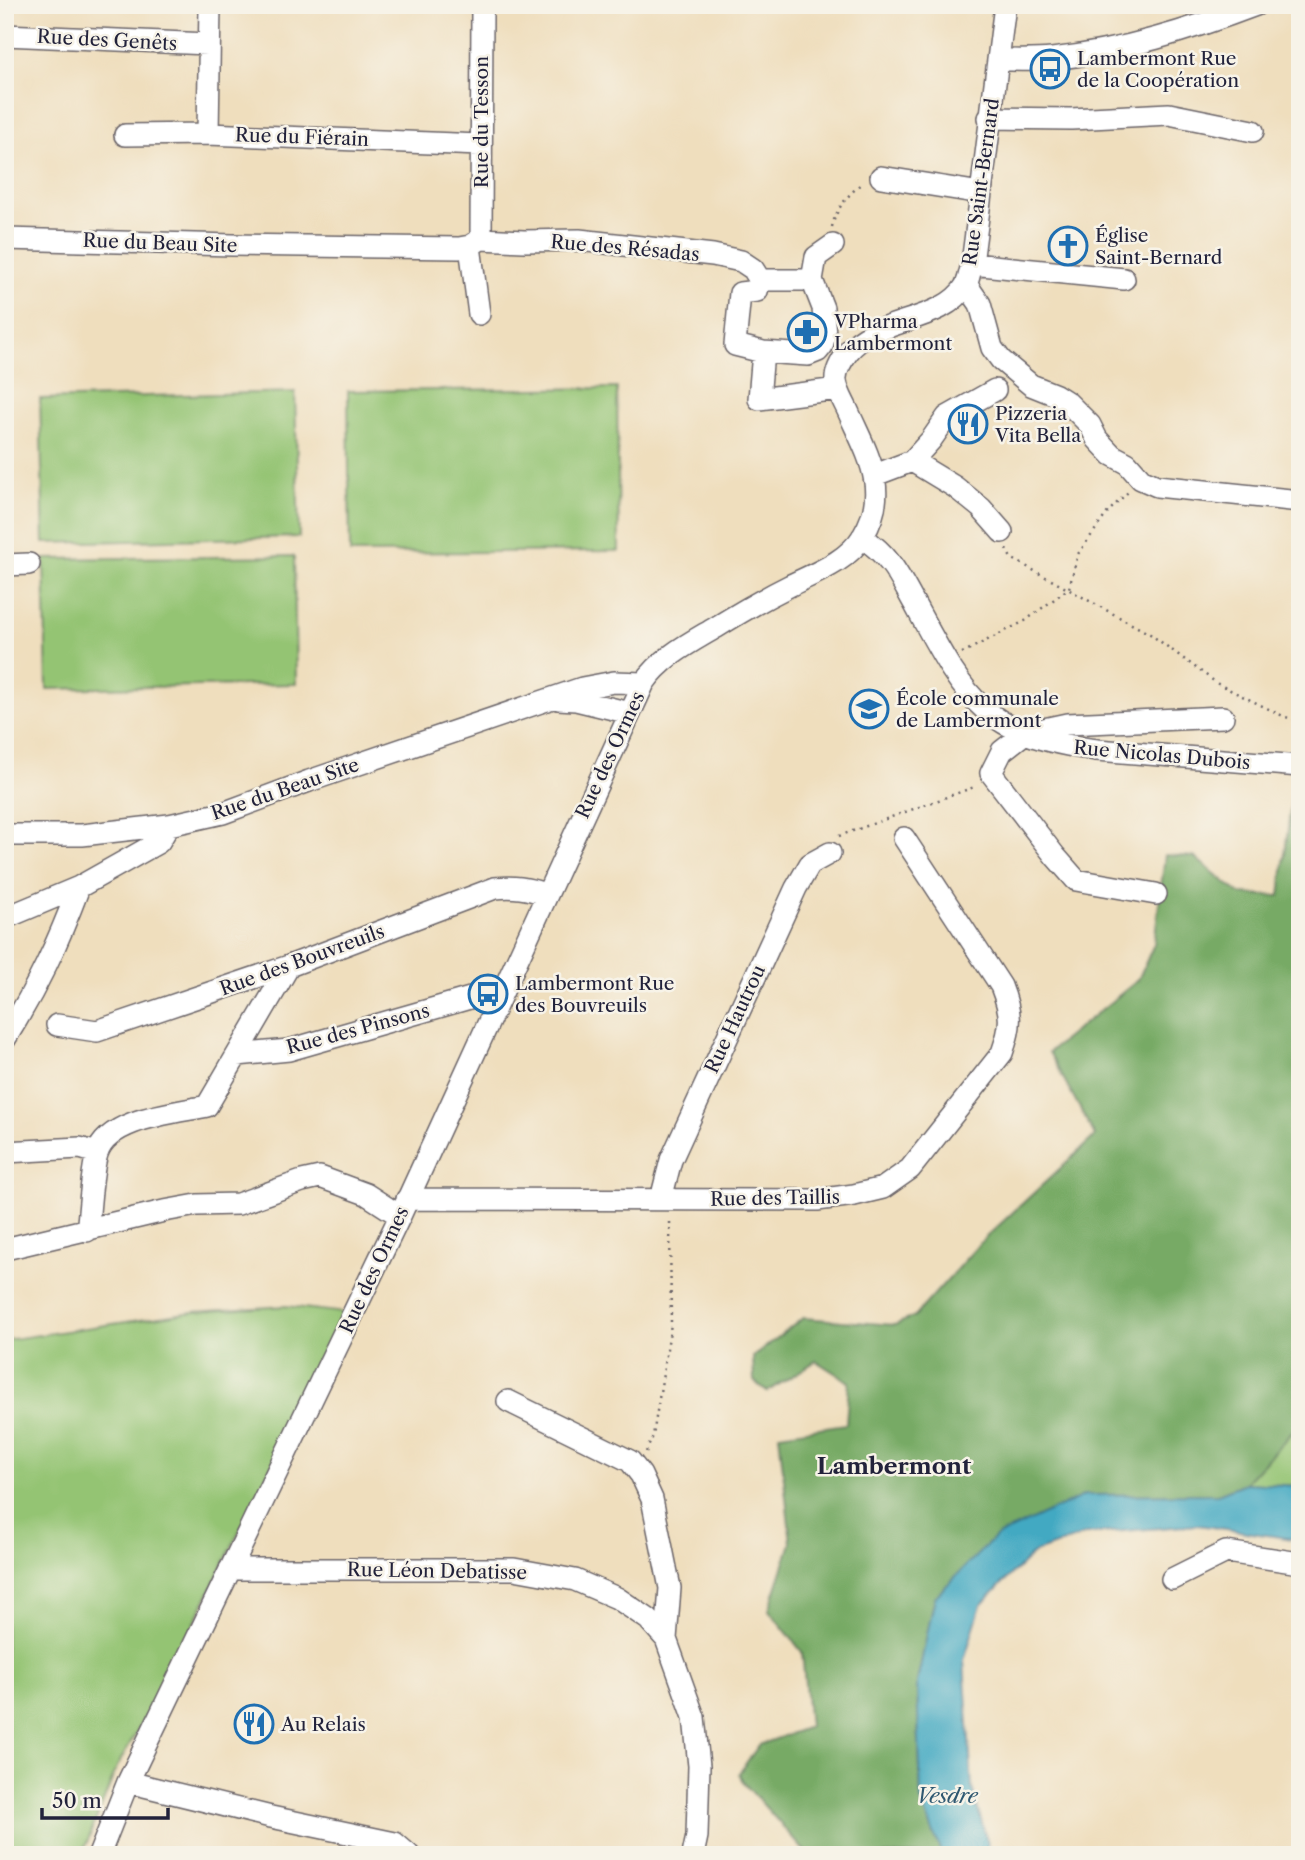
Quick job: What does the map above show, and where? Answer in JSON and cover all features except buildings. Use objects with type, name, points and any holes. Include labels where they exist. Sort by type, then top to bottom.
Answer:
[{"type":"street","points":[[208,134],[210,5]]},
{"type":"street","name":"Rue du Tesson","points":[[479,314],[475,242],[480,145],[482,5]]},
{"type":"street","name":"Rue Saint-Bernard","points":[[845,355],[854,344],[867,336],[944,306],[969,274],[1005,5]]},
{"type":"street","points":[[998,60],[1050,60],[1128,46],[1176,34],[1256,5]]},
{"type":"street","name":"Rue des Genêts","points":[[5,35],[208,44]]},
{"type":"street","points":[[989,117],[1071,119],[1169,114],[1254,131]]},
{"type":"street","name":"Rue du Fiérain","points":[[125,135],[208,134],[480,145]]},
{"type":"street","points":[[881,177],[981,193]]},
{"type":"street","name":"Rue du Beau Site","points":[[5,239],[459,248],[475,242]]},
{"type":"street","name":"Rue des Résadas","points":[[475,242],[579,240],[728,258],[741,261],[753,269],[760,280]]},
{"type":"street","points":[[812,280],[760,280],[757,290],[740,293],[735,345],[763,352],[808,355],[818,351],[825,335],[823,308],[812,280],[824,251]]},
{"type":"street","points":[[1124,279],[969,274],[992,348],[1001,360],[1031,385],[1056,394],[1067,402],[1090,425],[1097,439],[1112,455],[1127,463],[1141,479],[1157,486],[1300,501]]},
{"type":"street","points":[[644,683],[655,667],[675,651],[763,599],[838,561],[852,550],[862,537],[876,502],[875,475],[838,389],[837,373],[845,355],[822,346]]},
{"type":"street","points":[[763,352],[759,399],[838,389]]},
{"type":"street","points":[[875,475],[912,461],[932,440],[947,417],[995,390]]},
{"type":"street","points":[[912,461],[955,487],[981,508],[1002,531]]},
{"type":"street","name":"Rue Nicolas Dubois","points":[[862,537],[889,559],[945,662],[966,692],[982,709],[1002,723],[1065,746],[1300,766]]},
{"type":"street","points":[[5,565],[29,564]]},
{"type":"street","name":"Rue du Beau Site","points":[[5,835],[82,835],[169,825],[223,813],[309,780],[582,688],[614,682],[644,683]]},
{"type":"street","name":"Rue des Ormes","points":[[99,1855],[128,1782],[403,1208],[644,683]]},
{"type":"street","name":"Rue du Beau Site","points":[[556,698],[630,713]]},
{"type":"street","name":"Rue Nicolas Dubois","points":[[1025,733],[1067,724],[1223,717]]},
{"type":"street","points":[[1025,733],[1003,751],[991,773],[1055,856],[1076,880],[1156,894]]},
{"type":"street","points":[[5,918],[79,887],[159,842],[169,825]]},
{"type":"street","name":"Rue des Taillis","points":[[403,1208],[666,1199],[817,1200],[883,1188],[910,1169],[1002,1053],[1010,1030],[1010,1008],[1001,986],[904,838]]},
{"type":"street","name":"Rue Hautrou","points":[[666,1199],[671,1160],[796,888],[810,864],[830,853]]},
{"type":"street","points":[[5,1038],[35,991],[58,943],[79,887]]},
{"type":"street","name":"Rue des Bouvreuils","points":[[57,1025],[97,1031],[289,966],[495,888],[526,887],[545,894]]},
{"type":"street","points":[[87,1231],[97,1153],[113,1133],[133,1122],[207,1106],[289,966]]},
{"type":"street","name":"Rue des Pinsons","points":[[237,1055],[289,1050],[477,996]]},
{"type":"street","points":[[5,1152],[80,1148],[97,1153]]},
{"type":"street","points":[[5,1249],[164,1210],[198,1205],[238,1204],[320,1177],[403,1208]]},
{"type":"street","name":"Rue Léon Debatisse","points":[[508,1401],[630,1461],[637,1470],[652,1499],[670,1588],[666,1639]]},
{"type":"street","points":[[1172,1579],[1226,1552],[1300,1563]]},
{"type":"street","name":"Rue Léon Debatisse","points":[[230,1569],[514,1569],[575,1580],[617,1598],[648,1619],[666,1639],[694,1717],[699,1766],[697,1836],[693,1855]]},
{"type":"street","points":[[128,1782],[271,1817],[395,1843],[409,1855]]},
{"type":"path","points":[[824,251],[832,224],[844,201],[864,181],[881,177]]},
{"type":"path","points":[[945,662],[1025,621],[1069,588],[1078,554],[1108,512],[1141,479]]},
{"type":"path","points":[[1002,531],[1003,542],[1011,558],[1150,634],[1218,684],[1285,717],[1300,720]]},
{"type":"path","points":[[830,853],[834,838],[983,784],[991,773]]},
{"type":"path","points":[[637,1470],[653,1436],[671,1324],[666,1199]]},
{"type":"green space","points":[[617,388],[619,551],[350,553],[348,391]]},
{"type":"green space","points":[[295,392],[299,537],[44,543],[40,399]]},
{"type":"green space","points":[[294,556],[296,684],[47,689],[44,559]]},
{"type":"green space","points":[[1294,777],[1300,778],[1300,1424],[1245,1483],[1218,1494],[1085,1495],[935,1597],[917,1683],[921,1800],[942,1855],[808,1855],[742,1781],[739,1773],[759,1745],[809,1727],[802,1652],[769,1610],[791,1543],[779,1434],[846,1424],[849,1382],[816,1361],[767,1392],[754,1381],[753,1357],[803,1318],[895,1325],[915,1316],[982,1241],[1095,1136],[1049,1052],[1138,980],[1154,944],[1165,855],[1194,857],[1240,894],[1280,896]]},
{"type":"green space","points":[[286,1306],[346,1313],[173,1667],[117,1767],[82,1855],[5,1855],[5,1340],[193,1312]]},
{"type":"green space","points":[[1300,1424],[1300,1486],[1245,1483]]},
{"type":"water","name":"Vesdre","points":[[1245,1483],[1300,1486],[1300,1540],[1198,1525],[1087,1534],[1033,1553],[981,1605],[964,1660],[972,1788],[991,1855],[942,1855],[921,1800],[917,1682],[935,1597],[995,1537],[1085,1495],[1218,1494]]},
{"type":"place","name":"Lambermont Rue de la Coopération","points":[[1050,69]]},
{"type":"place","name":"Église Saint-Bernard","points":[[1068,246]]},
{"type":"place","name":"VPharma Lambermont","points":[[807,332]]},
{"type":"place","name":"Pizzeria Vita Bella","points":[[968,424]]},
{"type":"place","name":"École communale de Lambermont","points":[[869,709]]},
{"type":"place","name":"Lambermont Rue des Bouvreuils","points":[[488,994]]},
{"type":"place","name":"Au Relais","points":[[254,1724]]},
{"type":"district","name":"Lambermont","points":[[894,1466]]}]
